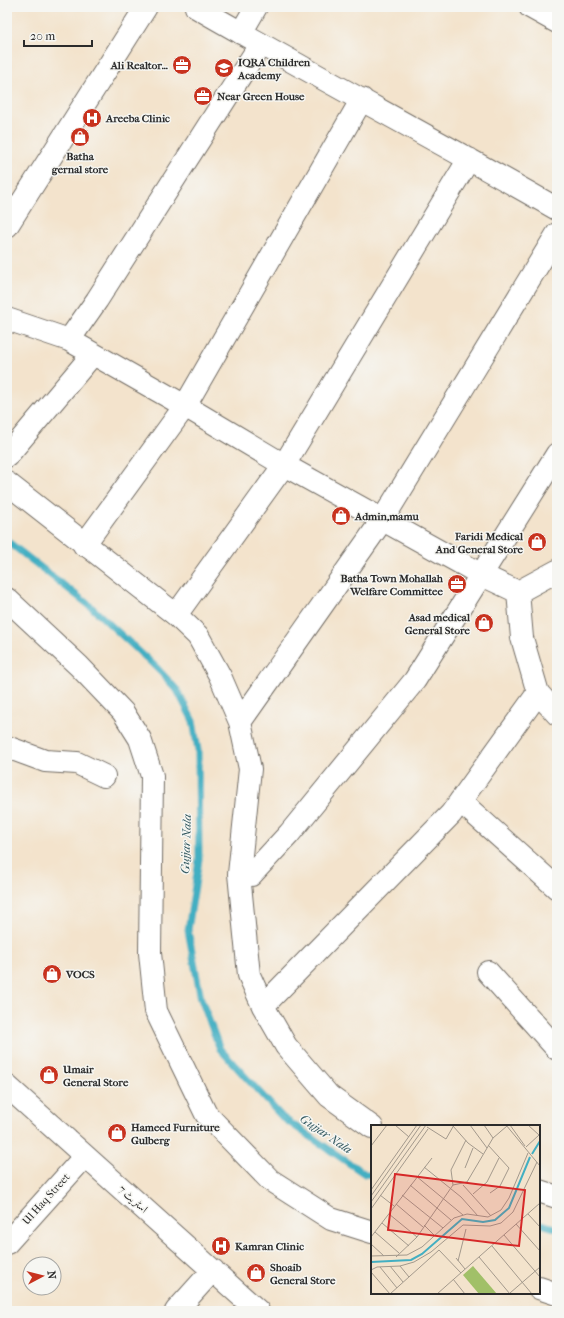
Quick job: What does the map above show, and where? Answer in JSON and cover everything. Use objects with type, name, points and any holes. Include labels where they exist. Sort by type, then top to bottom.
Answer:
[{"type":"street","points":[[7,226],[146,7]]},
{"type":"street","points":[[196,7],[260,45],[362,99],[557,209]]},
{"type":"street","points":[[240,33],[256,7]]},
{"type":"street","points":[[530,7],[557,22]]},
{"type":"street","points":[[69,340],[97,300],[260,45]]},
{"type":"street","points":[[84,545],[185,406],[362,99]]},
{"type":"street","points":[[176,616],[284,465],[469,159]]},
{"type":"street","points":[[240,722],[383,519],[557,234]]},
{"type":"street","points":[[7,319],[69,340],[185,406],[284,465],[482,575],[518,592]]},
{"type":"street","points":[[7,456],[93,354]]},
{"type":"street","points":[[239,874],[251,875],[289,834],[414,680],[482,575],[557,454]]},
{"type":"street","points":[[7,483],[176,616],[198,636],[220,676],[240,722],[250,768],[239,874],[249,975],[263,1006],[286,1046],[329,1096],[371,1125]]},
{"type":"street","points":[[518,592],[557,571]]},
{"type":"street","points":[[518,592],[522,638],[538,693],[557,714]]},
{"type":"street","points":[[7,599],[79,666],[123,712],[140,739],[152,776],[150,953],[156,1011],[206,1114],[270,1180],[331,1219],[371,1232]]},
{"type":"street","points":[[263,1006],[451,814],[538,693]]},
{"type":"street","points":[[7,747],[45,761],[77,763],[104,776]]},
{"type":"street","points":[[460,801],[557,888]]},
{"type":"street","points":[[488,972],[557,1049]]},
{"type":"street","name":"اسٹریٹ 7","points":[[7,1086],[258,1311]]},
{"type":"street","name":"Ul Haq Street","points":[[7,1243],[85,1156]]},
{"type":"street","points":[[540,1191],[557,1197]]},
{"type":"street","points":[[176,1311],[213,1270]]},
{"type":"street","points":[[540,1288],[557,1294]]},
{"type":"waterway","name":"Gujjar Nala","points":[[7,541],[89,605],[157,668],[177,690],[193,721],[198,750],[199,860],[188,930],[201,999],[220,1049],[283,1118],[365,1174],[371,1175]]},
{"type":"waterway","name":"Gujjar Nala","points":[[540,1223],[557,1229]]},
{"type":"place","name":"Ali Realtor...","points":[[182,65]]},
{"type":"place","name":"IQRA Children Academy","points":[[224,68]]},
{"type":"place","name":"Near Green House","points":[[203,96]]},
{"type":"place","name":"Areeba Clinic","points":[[92,118]]},
{"type":"place","name":"Batha gernal store","points":[[80,137]]},
{"type":"place","name":"Admin,mamu","points":[[341,516]]},
{"type":"place","name":"Faridi Medical And General Store","points":[[537,542]]},
{"type":"place","name":"Batha Town Mohallah Welfare Committee","points":[[457,584]]},
{"type":"place","name":"Asad medical General Store","points":[[484,623]]},
{"type":"place","name":"VOCS","points":[[52,974]]},
{"type":"place","name":"Umair General Store","points":[[49,1075]]},
{"type":"place","name":"Hameed Furniture Gulberg","points":[[117,1133]]},
{"type":"place","name":"Kamran Clinic","points":[[221,1246]]},
{"type":"place","name":"Shoaib General Store","points":[[256,1273]]}]
